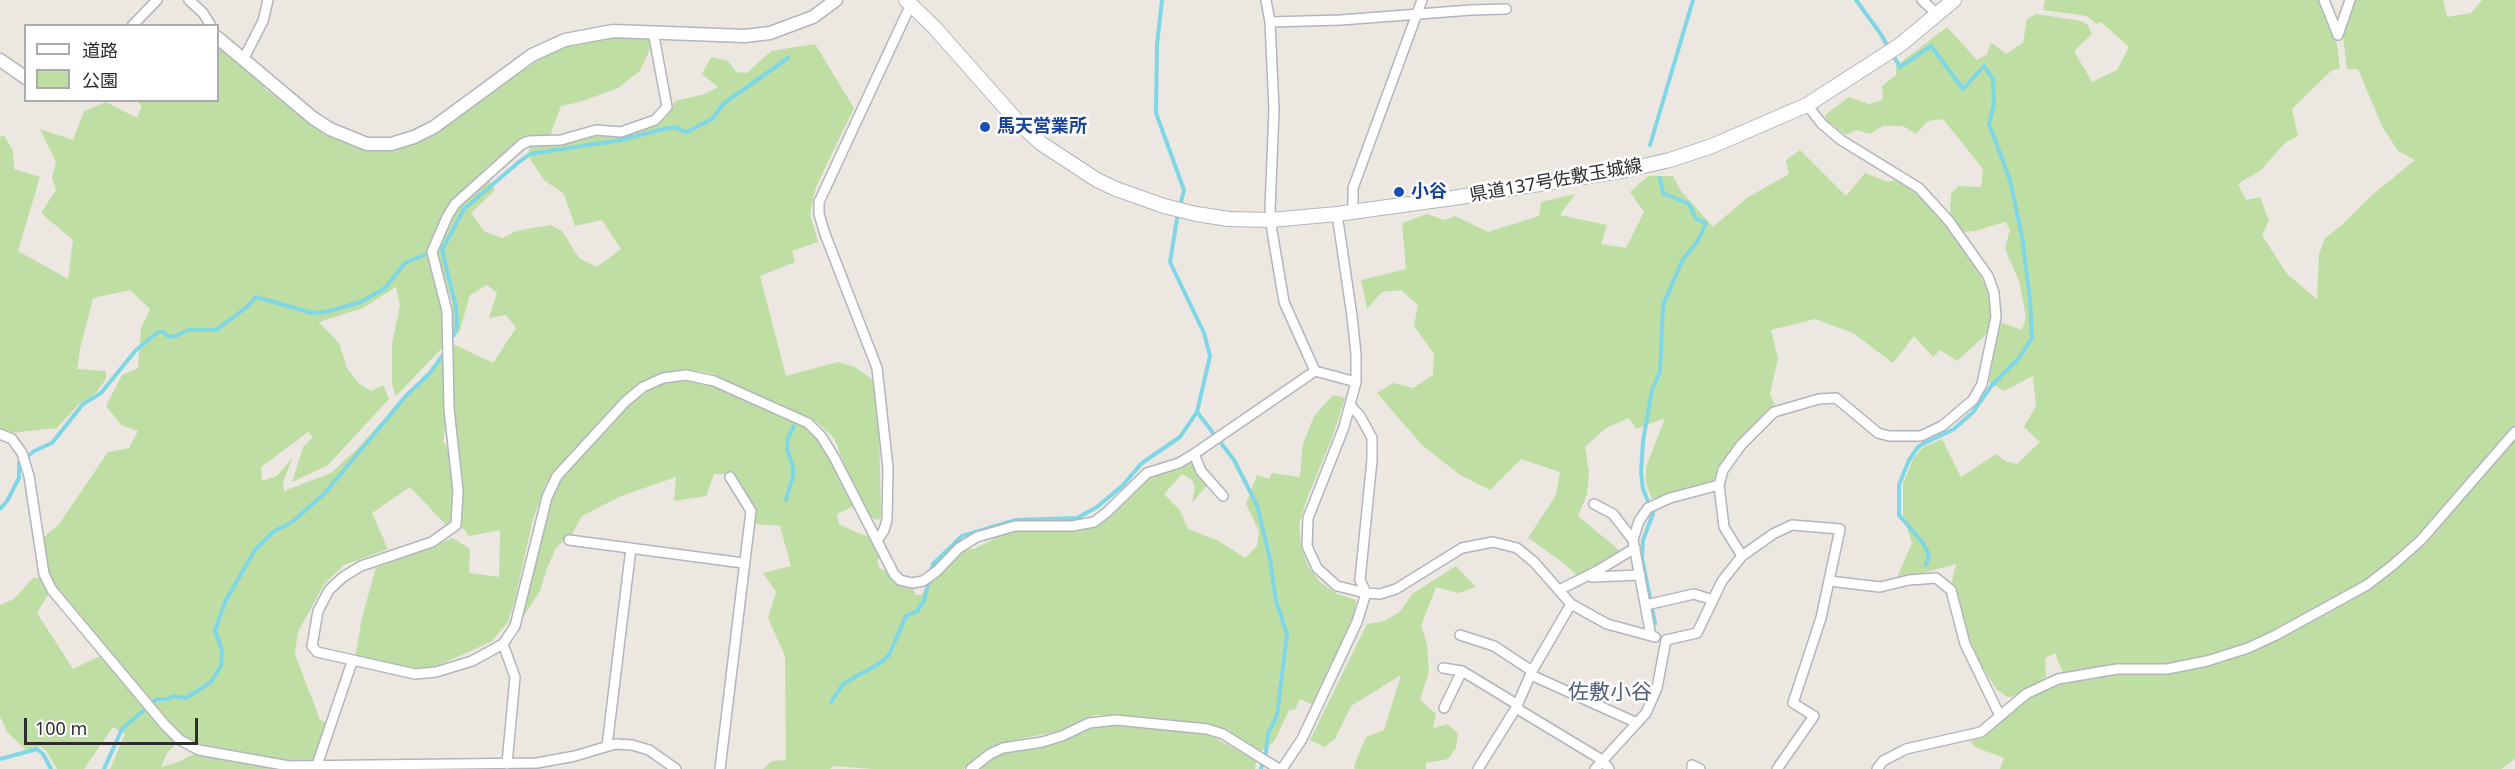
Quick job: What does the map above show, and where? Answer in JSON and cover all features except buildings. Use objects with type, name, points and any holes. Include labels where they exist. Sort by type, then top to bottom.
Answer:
[{"type":"main road","name":"県道137号佐敷玉城線","points":[[908,2],[934,27],[1006,110],[1042,144],[1097,180],[1116,189],[1188,212],[1229,219],[1271,220],[1337,214],[1453,198],[1637,168],[1712,146],[1807,105],[1897,47],[1954,0]]},
{"type":"street","points":[[134,24],[157,0]]},
{"type":"street","points":[[189,0],[203,13],[210,24]]},
{"type":"street","points":[[244,58],[262,21],[268,0]]},
{"type":"street","points":[[219,39],[313,118],[330,129],[367,144],[391,144],[414,137],[434,127],[502,75],[549,46],[565,40],[613,31],[745,36],[770,33],[813,17],[836,0]]},
{"type":"street","points":[[1266,0],[1270,22],[1274,110],[1271,220],[1284,302],[1315,371]]},
{"type":"street","points":[[1353,212],[1353,188],[1422,0]]},
{"type":"street","points":[[1922,0],[1938,15]]},
{"type":"street","points":[[2324,0],[2338,35],[2349,0]]},
{"type":"street","points":[[877,541],[884,531],[887,520],[888,468],[878,368],[825,234],[819,214],[819,202],[908,2]]},
{"type":"street","points":[[1270,22],[1506,9]]},
{"type":"street","points":[[653,31],[667,107],[655,120],[621,132],[596,130],[561,140],[529,141],[522,144],[454,204],[432,252],[447,311],[449,409],[458,491],[456,525],[432,542],[360,566],[343,577],[329,590],[318,611],[312,646],[317,652],[352,662],[415,674],[436,672],[472,661],[503,644],[515,626],[547,497],[558,476],[625,402],[643,387],[663,378],[686,375],[714,381],[808,423],[821,436],[834,457],[888,564],[900,580],[912,583],[923,581],[937,571],[959,549],[977,537],[1015,526],[1072,526],[1094,522],[1147,473],[1179,463],[1194,454],[1315,371],[1356,382]]},
{"type":"street","points":[[0,60],[24,77]]},
{"type":"street","points":[[1742,556],[1724,527],[1719,485],[1724,470],[1741,445],[1774,412],[1819,399],[1836,398],[1878,433],[1889,436],[1914,437],[1942,426],[1973,400],[1982,384],[1996,317],[1994,293],[1988,276],[1949,221],[1919,188],[1841,140],[1822,124],[1807,105]]},
{"type":"street","points":[[1337,214],[1353,316],[1356,382],[1344,427],[1308,518],[1307,546],[1317,568],[1337,586],[1380,594],[1396,589],[1462,549],[1492,542],[1517,548],[1534,562],[1571,604],[1607,624],[1666,640],[1697,633],[1722,581],[1742,556],[1773,534],[1792,525],[1840,529],[1821,618],[1793,703],[1814,716],[1777,769]]},
{"type":"street","points":[[971,769],[990,754],[1003,748],[1062,736],[1089,723],[1116,720],[1207,729],[1223,734],[1277,768],[1302,739],[1357,622],[1366,593],[1360,580],[1372,460],[1372,438],[1360,416],[1350,405]]},
{"type":"street","points":[[1877,769],[1883,761],[1906,748],[1981,732],[2026,694],[2058,679],[2116,669],[2167,669],[2207,662],[2248,648],[2330,606],[2367,585],[2421,540],[2515,432]]},
{"type":"street","points":[[0,434],[12,439],[22,453],[44,574],[52,590],[154,712],[180,740],[200,750],[294,767],[319,767],[537,763],[575,756],[607,746],[632,745],[650,750],[676,769]]},
{"type":"street","points":[[1194,454],[1201,471],[1223,496]]},
{"type":"street","points":[[720,769],[750,511],[729,477]]},
{"type":"street","points":[[1651,636],[1634,544],[1639,521],[1653,506],[1706,487],[1719,485]]},
{"type":"street","points":[[1594,504],[1613,514],[1634,544]]},
{"type":"street","points":[[569,540],[743,563]]},
{"type":"street","points":[[1559,590],[1586,577],[1634,544]]},
{"type":"street","points":[[607,746],[631,548]]},
{"type":"street","points":[[1586,577],[1640,575]]},
{"type":"street","points":[[1829,581],[1880,586],[1936,578],[1951,590],[1965,644],[2000,716]]},
{"type":"street","points":[[1646,604],[1694,594],[1713,600]]},
{"type":"street","points":[[1478,769],[1517,707],[1531,673],[1571,604]]},
{"type":"street","points":[[1460,635],[1494,646],[1531,673],[1637,723]]},
{"type":"street","points":[[1595,769],[1646,713],[1658,688],[1666,640]]},
{"type":"street","points":[[503,644],[514,676],[507,764]]},
{"type":"street","points":[[319,767],[352,662]]},
{"type":"street","points":[[1443,668],[1462,671],[1602,760],[1609,769]]},
{"type":"street","points":[[1444,708],[1462,671]]},
{"type":"street","points":[[1692,769],[1692,765],[1700,769]]},
{"type":"green space","points":[[2045,0],[2322,0],[2336,37],[2340,69],[2332,70],[2292,109],[2298,136],[2285,143],[2261,170],[2238,184],[2246,200],[2260,197],[2269,221],[2262,235],[2287,274],[2317,299],[2319,254],[2325,238],[2415,160],[2398,151],[2382,126],[2358,69],[2347,69],[2343,35],[2354,0],[2443,0],[2447,17],[2471,13],[2482,0],[2515,0],[2515,428],[2399,555],[2368,580],[2270,635],[2205,658],[2164,665],[2116,665],[2063,673],[2055,653],[2045,658],[2046,677],[2018,696],[2008,697],[1997,690],[1981,665],[1968,635],[1952,581],[1956,564],[1896,580],[1912,543],[1903,515],[1903,484],[1913,459],[1922,448],[1942,439],[1961,477],[1996,454],[2005,461],[2017,464],[2040,442],[2024,427],[2036,406],[2033,376],[2004,391],[1989,382],[2000,322],[2022,330],[2026,317],[2019,281],[2005,249],[2010,229],[2005,222],[1975,231],[1963,232],[1950,214],[1951,194],[1958,186],[1981,187],[1983,169],[1943,119],[1928,121],[1916,134],[1903,126],[1883,126],[1870,134],[1856,130],[1846,135],[1827,121],[1825,115],[1849,97],[1869,104],[1883,100],[1882,86],[1896,75],[1896,66],[1947,27],[1977,60],[1987,54],[1991,42],[2006,54],[2023,43],[2027,19],[2036,14],[2081,21],[2088,25],[2092,34],[2074,51],[2092,82],[2117,70],[2129,47],[2101,22],[2096,24],[2087,16],[2043,10]]},
{"type":"green space","points":[[648,35],[650,49],[640,71],[618,88],[583,101],[561,106],[550,136],[523,138],[451,203],[432,237],[430,261],[439,292],[443,318],[442,348],[396,396],[392,385],[392,343],[400,306],[396,287],[363,308],[319,322],[339,343],[347,368],[358,383],[371,391],[383,385],[389,399],[328,465],[292,482],[303,447],[313,437],[308,432],[261,467],[262,481],[277,476],[293,457],[283,482],[284,491],[331,473],[356,450],[446,352],[446,425],[443,441],[452,453],[455,482],[452,519],[446,525],[410,487],[372,513],[388,549],[344,565],[324,584],[298,632],[295,654],[320,720],[327,723],[315,761],[287,763],[202,744],[182,736],[58,593],[50,574],[43,538],[59,524],[108,452],[129,448],[138,431],[121,425],[106,406],[122,375],[138,368],[141,328],[150,309],[130,290],[93,298],[77,369],[106,371],[106,379],[95,394],[79,404],[57,428],[10,433],[0,430],[0,137],[4,135],[13,151],[14,169],[40,177],[18,251],[68,279],[73,240],[41,213],[56,190],[52,178],[56,162],[40,129],[73,140],[84,111],[106,102],[137,118],[142,106],[137,102],[219,102],[219,47],[228,51],[261,79],[265,89],[332,137],[367,148],[397,149],[421,141],[539,60],[564,47],[588,40]]},
{"type":"green space","points":[[815,44],[854,108],[816,187],[810,214],[818,242],[792,251],[795,262],[760,276],[786,376],[838,362],[855,367],[873,380],[879,424],[881,518],[876,520],[871,517],[845,466],[834,438],[817,422],[713,374],[692,370],[663,372],[634,387],[562,463],[546,484],[533,519],[508,622],[492,641],[440,665],[415,669],[355,658],[362,617],[376,568],[453,538],[470,549],[469,573],[499,577],[500,530],[469,536],[461,526],[461,467],[454,408],[451,343],[493,363],[516,328],[506,315],[489,318],[497,293],[487,285],[470,295],[459,333],[453,332],[452,301],[438,262],[438,248],[457,210],[489,181],[495,190],[471,213],[485,232],[503,238],[516,231],[551,225],[562,231],[579,258],[597,267],[621,249],[602,220],[575,226],[564,194],[544,180],[530,159],[529,145],[560,144],[596,135],[621,136],[653,127],[667,117],[675,101],[705,94],[718,87],[702,74],[711,57],[728,61],[736,72],[747,73],[771,51]]},
{"type":"green space","points":[[1800,150],[1846,196],[1865,173],[1888,182],[1895,180],[1916,193],[1948,226],[1982,279],[1989,296],[1992,318],[1988,333],[1957,361],[1940,350],[1933,357],[1914,336],[1893,363],[1853,333],[1815,319],[1771,330],[1778,358],[1770,394],[1775,405],[1767,410],[1720,464],[1714,481],[1652,499],[1646,483],[1646,467],[1665,418],[1636,429],[1629,418],[1606,428],[1585,447],[1589,473],[1587,494],[1578,516],[1620,551],[1578,576],[1528,538],[1556,495],[1560,472],[1521,459],[1490,490],[1460,475],[1422,445],[1377,393],[1393,383],[1413,388],[1433,375],[1434,354],[1414,326],[1418,305],[1401,290],[1382,292],[1367,309],[1361,280],[1406,269],[1402,223],[1427,214],[1445,220],[1455,216],[1488,232],[1539,216],[1541,202],[1575,194],[1560,215],[1607,225],[1601,244],[1626,248],[1644,212],[1630,192],[1648,176],[1673,176],[1681,191],[1713,227],[1747,198],[1789,174],[1786,160]]},
{"type":"green space","points":[[686,377],[713,384],[805,425],[828,450],[856,505],[837,514],[839,524],[872,537],[880,555],[877,561],[880,569],[913,585],[915,595],[921,595],[935,577],[964,548],[974,549],[1014,529],[1092,526],[1102,522],[1149,476],[1192,458],[1196,470],[1207,485],[1192,503],[1195,487],[1192,480],[1182,474],[1164,494],[1179,509],[1188,529],[1219,541],[1245,558],[1257,546],[1259,531],[1246,504],[1257,475],[1269,479],[1272,473],[1300,477],[1303,444],[1314,416],[1333,395],[1345,398],[1299,524],[1301,548],[1308,566],[1320,582],[1337,594],[1356,600],[1353,620],[1313,705],[1300,699],[1295,710],[1289,710],[1274,742],[1259,753],[1229,730],[1117,715],[1095,715],[1064,730],[1010,741],[984,752],[963,769],[873,769],[833,766],[830,769],[763,769],[772,761],[786,760],[785,656],[768,618],[776,592],[763,573],[791,566],[780,526],[754,524],[732,474],[714,474],[706,496],[674,501],[676,477],[621,496],[582,516],[572,534],[556,548],[540,591],[519,623],[549,501],[559,480],[642,391],[662,380]]},
{"type":"green space","points":[[2515,438],[2515,759],[2501,769],[2000,769],[2004,758],[1975,747],[1970,741],[1984,737],[2000,720],[2026,700],[2054,686],[2079,678],[2166,674],[2225,661],[2268,644],[2331,612],[2367,591],[2423,545]]},
{"type":"green space","points":[[1456,566],[1476,587],[1458,593],[1436,587],[1421,626],[1427,644],[1429,671],[1420,700],[1436,714],[1433,728],[1448,724],[1458,734],[1456,748],[1448,759],[1426,763],[1426,769],[1355,769],[1354,766],[1366,737],[1384,730],[1401,675],[1351,706],[1335,739],[1324,747],[1310,740],[1367,624],[1384,621],[1400,612],[1412,594]]},
{"type":"green space","points":[[33,578],[41,578],[48,595],[37,613],[73,669],[100,656],[177,743],[167,753],[161,767],[196,753],[285,769],[110,769],[125,734],[113,727],[84,769],[57,769],[47,752],[40,746],[26,750],[7,732],[0,716],[0,605],[14,599]]},
{"type":"green space","points":[[1117,726],[1207,734],[1256,760],[1255,769],[979,769],[992,758],[1004,753],[1064,740],[1091,728]]},
{"type":"waterway","points":[[1162,0],[1157,45],[1156,113],[1184,190],[1180,206]]},
{"type":"waterway","points":[[1650,145],[1693,0]]},
{"type":"waterway","points":[[1856,0],[1880,33],[1900,67],[1931,46],[1963,89],[1984,66],[1993,79],[1994,104],[1989,124],[2010,180],[2022,237],[2030,300],[2032,338],[2019,358],[1992,385],[1973,412],[1954,429],[1919,446],[1909,460],[1899,485],[1899,515],[1923,543],[1929,555],[1926,565]]},
{"type":"waterway","points":[[454,335],[457,326],[456,307],[442,250],[464,209],[519,162],[530,154],[621,140],[676,127],[685,132],[691,130],[713,118],[723,104],[788,58]]},
{"type":"waterway","points":[[1655,623],[1642,558],[1643,540],[1653,514],[1643,489],[1641,472],[1643,441],[1652,390],[1660,372],[1663,305],[1683,259],[1698,241],[1706,223],[1696,219],[1689,204],[1663,193],[1660,178]]},
{"type":"waterway","points":[[1178,213],[1170,262],[1204,333],[1210,356],[1197,412],[1234,460],[1257,505],[1270,559],[1276,601],[1287,634],[1277,715],[1268,734],[1261,769]]},
{"type":"waterway","points":[[0,509],[19,478],[19,463],[34,451],[52,443],[83,404],[101,393],[136,350],[158,332],[163,332],[169,337],[188,330],[216,330],[247,307],[256,297],[312,313],[325,312],[361,302],[385,288],[405,263],[424,255]]},
{"type":"waterway","points":[[104,769],[122,729],[157,699],[168,699],[172,696],[186,698],[211,682],[221,666],[222,651],[215,630],[226,600],[255,550],[273,532],[292,522],[324,494],[405,397],[430,373],[443,355]]},
{"type":"waterway","points":[[831,702],[843,684],[880,663],[889,655],[906,616],[917,611],[924,601],[933,564],[962,536],[1016,520],[1077,518],[1097,507],[1122,486],[1142,463],[1180,437],[1197,412]]},
{"type":"waterway","points":[[786,500],[793,476],[793,467],[787,449],[788,438],[794,426]]},
{"type":"waterway","points":[[0,759],[37,749],[43,754],[51,769]]},
{"type":"place","name":"馬天営業所","points":[[985,127]]},
{"type":"place","name":"小谷","points":[[1399,192]]},
{"type":"district","name":"佐敷小谷","points":[[1610,693]]}]
